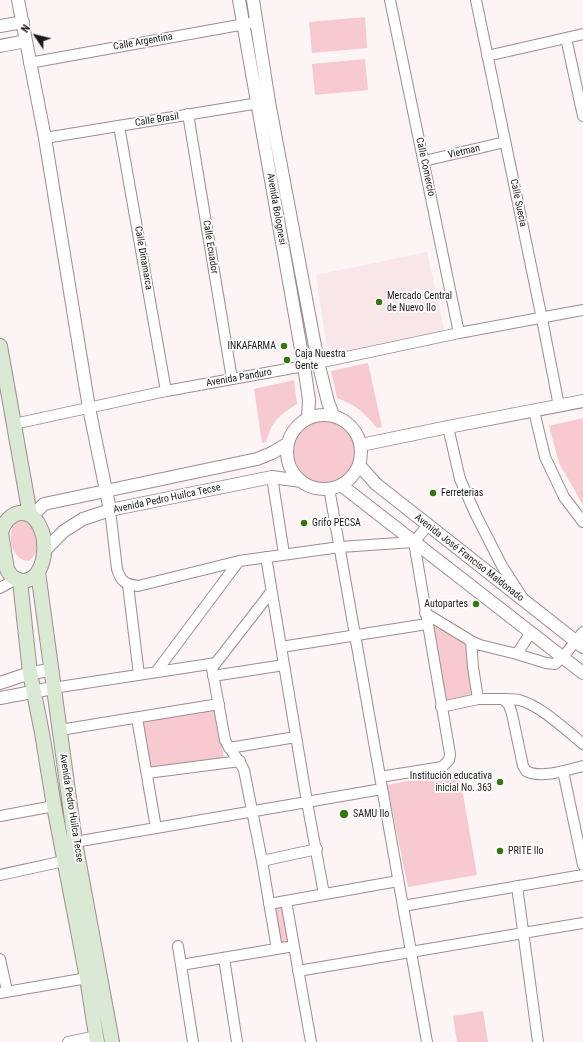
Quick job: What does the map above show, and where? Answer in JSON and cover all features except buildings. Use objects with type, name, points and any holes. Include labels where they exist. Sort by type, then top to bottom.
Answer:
[{"type":"main road","points":[[0,346],[31,515],[42,531],[44,551],[41,566],[38,572],[30,579],[11,578],[7,569],[0,530],[7,519],[14,514],[22,513],[31,515]]},
{"type":"main road","name":"Avenida Pedro Huilca Tecse","points":[[38,572],[76,842],[93,977],[97,1039]]},
{"type":"main road","name":"Avenida Pedro Huilca Tecse","points":[[11,578],[34,691],[64,861],[93,977],[112,1042]]},
{"type":"street","points":[[18,0],[29,63],[45,138],[89,408],[110,510],[117,569],[120,578],[128,585],[138,586],[239,561],[340,547],[414,542],[428,525]]},
{"type":"street","name":"Avenida Bolognesi","points":[[239,0],[243,24],[263,103],[318,362],[328,402],[333,415]]},
{"type":"street","name":"Avenida Bolognesi","points":[[253,0],[263,103],[309,400],[308,418]]},
{"type":"street","name":"Calle Comercio","points":[[390,0],[459,333]]},
{"type":"street","name":"Calle Suecia","points":[[476,0],[559,406]]},
{"type":"street","points":[[0,26],[23,22]]},
{"type":"street","name":"Calle Argentina","points":[[29,63],[256,22]]},
{"type":"street","points":[[487,56],[583,34]]},
{"type":"street","points":[[566,38],[583,116]]},
{"type":"street","points":[[0,46],[26,41]]},
{"type":"street","name":"Calle Brasil","points":[[45,138],[263,103]]},
{"type":"street","name":"Calle Ecuador","points":[[188,114],[232,380]]},
{"type":"street","name":"Calle Dinamarca","points":[[119,126],[166,391]]},
{"type":"street","name":"Vietman","points":[[424,162],[505,142]]},
{"type":"street","name":"Avenida Panduro","points":[[14,424],[166,391],[232,380],[459,333],[542,319],[583,310]]},
{"type":"street","points":[[361,446],[448,427],[583,401]]},
{"type":"street","points":[[534,411],[545,457],[564,497],[583,522]]},
{"type":"street","points":[[320,415],[333,415],[341,418],[351,426],[358,437],[361,446],[359,465],[352,476],[341,485],[329,488],[314,488],[301,481],[294,474],[289,465],[287,444],[295,429],[308,418],[320,415]]},
{"type":"street","points":[[448,427],[460,479],[476,515],[502,566],[525,602]]},
{"type":"street","name":"Avenida Pedro Huilca Tecse","points":[[31,515],[44,504],[257,459],[272,453],[287,444]]},
{"type":"street","name":"Avenida José Franciso Maldonado","points":[[359,465],[376,484],[525,602],[581,640]]},
{"type":"street","points":[[272,477],[284,554]]},
{"type":"street","name":"Avenida Pedro Huilca Tecse","points":[[44,551],[64,531],[76,523],[83,519],[110,510],[272,477],[301,481]]},
{"type":"street","points":[[341,485],[583,673]]},
{"type":"street","points":[[329,488],[426,1042]]},
{"type":"street","points":[[380,777],[442,768],[446,764],[450,754],[414,542]]},
{"type":"street","points":[[266,557],[324,894]]},
{"type":"street","points":[[156,672],[239,561]]},
{"type":"street","points":[[0,588],[11,578]]},
{"type":"street","points":[[128,585],[139,675]]},
{"type":"street","points":[[272,592],[212,668],[225,740],[229,748],[240,761],[244,770],[262,861],[277,949]]},
{"type":"street","points":[[425,613],[480,645],[555,664],[581,640]]},
{"type":"street","points":[[281,648],[427,624]]},
{"type":"street","points":[[517,654],[531,632]]},
{"type":"street","points":[[471,641],[478,699]]},
{"type":"street","points":[[0,698],[34,691],[216,663]]},
{"type":"street","points":[[213,676],[284,665]]},
{"type":"street","points":[[0,683],[30,673],[51,670]]},
{"type":"street","points":[[441,707],[478,699],[517,699],[531,704],[583,744]]},
{"type":"street","points":[[503,699],[509,705],[512,714],[523,766],[526,771],[536,774],[563,771],[583,766]]},
{"type":"street","points":[[60,730],[219,704]]},
{"type":"street","points":[[137,718],[156,828]]},
{"type":"street","points":[[229,748],[296,737]]},
{"type":"street","points":[[147,773],[240,761]]},
{"type":"street","points":[[563,771],[583,864]]},
{"type":"street","points":[[61,844],[382,789]]},
{"type":"street","points":[[0,816],[54,806]]},
{"type":"street","points":[[262,861],[316,849]]},
{"type":"street","points":[[0,875],[64,861]]},
{"type":"street","points":[[403,906],[583,875]]},
{"type":"street","points":[[269,904],[398,881]]},
{"type":"street","points":[[517,886],[538,1042]]},
{"type":"street","points":[[286,901],[311,1042]]},
{"type":"street","points":[[298,971],[583,922]]},
{"type":"street","points":[[178,946],[193,1042]]},
{"type":"street","points":[[181,965],[294,946]]},
{"type":"street","points":[[224,958],[237,1042]]},
{"type":"street","points":[[0,959],[4,992],[93,977]]},
{"type":"street","points":[[68,1042],[97,1039]]},
{"type":"shaded area","points":[[365,17],[367,48],[312,53],[309,22]]},
{"type":"shaded area","points":[[365,59],[368,90],[315,95],[312,64]]},
{"type":"shaded area","name":"Mercado Central de Nuevo Ilo","points":[[427,252],[444,330],[332,353],[326,341],[316,275]]},
{"type":"shaded area","points":[[368,363],[382,427],[377,428],[360,410],[337,398],[331,371]]},
{"type":"shaded area","points":[[294,380],[297,404],[277,419],[268,435],[266,442],[262,443],[254,389]]},
{"type":"shaded area","points":[[583,418],[583,505],[559,463],[549,426]]},
{"type":"shaded area","points":[[325,421],[342,426],[347,430],[351,435],[356,452],[351,469],[347,474],[342,478],[325,483],[308,478],[303,474],[299,469],[294,452],[299,435],[303,430],[308,426]]},
{"type":"shaded area","points":[[18,520],[28,522],[36,535],[36,551],[34,556],[29,561],[17,556],[12,544],[12,531]]},
{"type":"shaded area","points":[[438,621],[467,645],[473,693],[469,698],[446,702],[433,629]]},
{"type":"shaded area","points":[[215,708],[224,758],[150,769],[142,722]]},
{"type":"shaded area","points":[[459,771],[477,875],[408,887],[387,785]]},
{"type":"shaded area","points":[[281,906],[284,909],[289,941],[287,944],[282,944],[280,942],[274,911],[276,907]]},
{"type":"shaded area","points":[[483,1011],[488,1042],[457,1042],[453,1016]]},
{"type":"place","name":"Mercado Central de Nuevo Ilo","points":[[379,302]]},
{"type":"place","name":"INKAFARMA","points":[[284,346]]},
{"type":"place","name":"Caja Nuestra Gente","points":[[287,360]]},
{"type":"place","name":"Ferreterias","points":[[433,493]]},
{"type":"place","name":"Grifo PECSA","points":[[304,523]]},
{"type":"place","name":"Autopartes","points":[[476,604]]},
{"type":"place","name":"Institución educativa inicial No. 363","points":[[500,782]]},
{"type":"place","name":"SAMU Ilo","points":[[344,814]]},
{"type":"place","name":"PRITE Ilo","points":[[500,851]]}]
